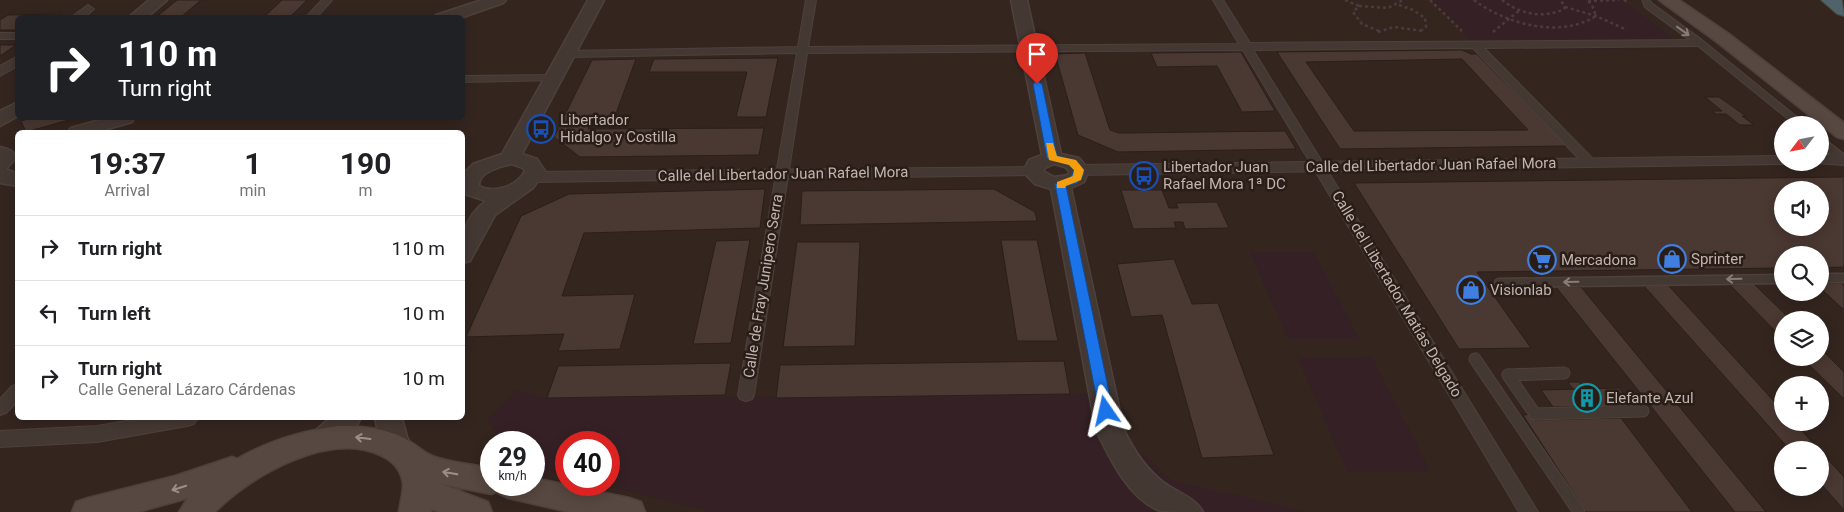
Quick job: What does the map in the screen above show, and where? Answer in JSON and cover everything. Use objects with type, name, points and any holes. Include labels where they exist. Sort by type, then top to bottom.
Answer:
[{"type":"highway","points":[[1830,0],[1844,10]]},
{"type":"main road","points":[[1668,0],[1723,38],[1844,133]]},
{"type":"main road","points":[[88,512],[176,489],[258,462],[337,428],[359,437],[382,441],[411,477],[432,494],[476,512]]},
{"type":"main road","points":[[195,512],[219,488],[258,462]]},
{"type":"main road","points":[[411,477],[434,470],[480,479]]},
{"type":"main road","points":[[545,493],[629,512]]},
{"type":"street","points":[[140,15],[159,0]]},
{"type":"street","points":[[313,15],[327,0]]},
{"type":"street","points":[[451,15],[498,0]]},
{"type":"street","points":[[509,159],[596,0]]},
{"type":"street","name":"Calle de Fray Junipero Serra","points":[[746,394],[811,0]]},
{"type":"street","points":[[1019,0],[1052,158]]},
{"type":"street","name":"Calle del Libertador Matías Delgado","points":[[1218,0],[1529,512]]},
{"type":"street","points":[[80,15],[88,9]]},
{"type":"street","points":[[0,36],[15,36]]},
{"type":"street","points":[[568,54],[804,50],[1700,43]]},
{"type":"street","points":[[1476,45],[1590,163]]},
{"type":"street","points":[[2,70],[15,62]]},
{"type":"street","points":[[465,80],[555,78]]},
{"type":"street","points":[[0,120],[15,109]]},
{"type":"street","points":[[85,130],[118,120]]},
{"type":"street","points":[[1070,177],[1046,182],[1033,172],[1036,164],[1040,161],[1052,158],[1072,162],[1070,177],[1110,430],[1126,462],[1147,484],[1180,509]]},
{"type":"street","points":[[465,250],[486,211],[511,192],[528,183],[533,178],[535,171],[528,162],[509,159],[490,163],[470,183]]},
{"type":"street","points":[[4,160],[9,180],[15,180]]},
{"type":"street","points":[[1829,160],[1844,160]]},
{"type":"street","name":"Calle del Libertador Juan Rafael Mora","points":[[1070,177],[1319,167],[1774,161]]},
{"type":"street","name":"Calle del Libertador Juan Rafael Mora","points":[[533,178],[781,173],[1033,172]]},
{"type":"street","points":[[470,183],[494,195],[511,192]]},
{"type":"street","points":[[465,228],[477,206],[470,183]]},
{"type":"street","points":[[0,409],[15,393]]},
{"type":"street","points":[[0,439],[96,434],[176,420]]},
{"type":"street","points":[[389,420],[393,437],[411,477]]},
{"type":"lane","points":[[1646,0],[1648,5],[1700,43],[1790,116]]},
{"type":"lane","points":[[1829,148],[1844,160]]},
{"type":"lane","points":[[1829,278],[1844,278]]},
{"type":"lane","points":[[1499,283],[1774,279]]},
{"type":"lane","points":[[1475,359],[1579,512]]},
{"type":"lane","points":[[1564,373],[1508,374],[1535,414],[1643,411]]},
{"type":"path","points":[[1345,0],[1359,6],[1388,8],[1398,5],[1403,0]]},
{"type":"path","points":[[1430,0],[1476,45],[1520,10]]},
{"type":"path","points":[[1474,0],[1486,10],[1509,19],[1536,25],[1561,27],[1584,24],[1596,16]]},
{"type":"path","points":[[1502,0],[1520,10],[1552,14],[1560,12],[1565,8]]},
{"type":"path","points":[[1560,0],[1565,8],[1596,16],[1628,30],[1649,44]]},
{"type":"path","points":[[1587,0],[1596,10],[1596,16]]},
{"type":"path","points":[[1587,0],[1619,0]]},
{"type":"path","points":[[1624,0],[1629,3]]},
{"type":"path","points":[[1398,5],[1413,10],[1425,18],[1426,27],[1422,30]]},
{"type":"path","points":[[1359,6],[1353,12],[1357,20],[1380,31]]},
{"type":"shaded area","points":[[1430,0],[1632,0],[1625,2],[1685,48],[1481,50]]},
{"type":"shaded area","points":[[1250,252],[1314,252],[1359,339],[1288,339]]},
{"type":"shaded area","points":[[1372,357],[1430,471],[1347,472],[1298,358]]},
{"type":"shaded area","points":[[516,390],[547,398],[1113,394],[1125,438],[1171,480],[1307,512],[712,512],[620,489],[620,431],[555,431],[555,473],[545,471],[545,431],[497,431],[487,421]]},
{"type":"building","points":[[177,0],[201,0],[184,15],[159,15]]},
{"type":"building","points":[[282,0],[307,0],[292,15],[266,15]]},
{"type":"building","points":[[60,14],[15,15],[15,30],[0,30],[0,20],[8,15]]},
{"type":"building","points":[[0,45],[15,45],[15,46],[0,56]]},
{"type":"building","points":[[1462,50],[1471,54],[1477,54],[1567,146],[1340,149],[1277,52]],"holes":[[[1462,59],[1528,130],[1354,131],[1306,62]]]},
{"type":"building","points":[[1241,52],[1275,111],[1242,112],[1217,66],[1157,67],[1151,53]]},
{"type":"building","points":[[1085,53],[1110,130],[1119,133],[1285,131],[1296,149],[1118,152],[1078,135],[1055,54]]},
{"type":"building","points":[[778,58],[766,117],[736,117],[747,72],[649,72],[654,59]]},
{"type":"building","points":[[636,59],[614,119],[593,119],[588,129],[764,128],[759,155],[580,157],[554,137],[592,60]]},
{"type":"building","points":[[1705,97],[1719,97],[1746,116],[1742,116],[1754,125],[1740,125],[1726,114],[1716,114],[1712,111],[1722,111]]},
{"type":"building","points":[[69,120],[33,130],[25,130],[21,121]]},
{"type":"building","points":[[1844,177],[1844,267],[1829,268],[1829,246],[1774,246],[1774,268],[1477,272],[1531,348],[1459,349],[1354,183]]},
{"type":"building","points":[[765,189],[760,228],[584,233],[562,296],[635,294],[620,349],[558,351],[564,334],[466,337],[521,216],[569,194]]},
{"type":"building","points":[[994,189],[1035,212],[1037,221],[800,225],[802,191]]},
{"type":"building","points":[[1121,190],[1162,190],[1169,208],[1178,208],[1176,203],[1217,202],[1229,228],[1185,229],[1183,222],[1174,222],[1176,228],[1133,229]]},
{"type":"building","points":[[750,240],[731,343],[693,344],[716,241]]},
{"type":"building","points":[[1001,240],[1037,240],[1058,341],[1017,341]]},
{"type":"building","points":[[797,242],[860,242],[855,346],[783,347]]},
{"type":"building","points":[[1174,259],[1192,304],[1218,303],[1274,455],[1202,458],[1162,315],[1131,317],[1117,264]]},
{"type":"building","points":[[1829,283],[1841,283],[1844,286],[1844,310],[1829,296]]},
{"type":"building","points":[[1754,284],[1782,311],[1774,311],[1774,330],[1730,285]]},
{"type":"building","points":[[1668,285],[1774,401],[1774,431],[1802,431],[1811,441],[1782,441],[1644,286]]},
{"type":"building","points":[[1556,287],[1581,287],[1766,512],[1735,512]]},
{"type":"building","points":[[1829,357],[1844,372],[1844,399],[1829,384],[1829,376],[1820,376],[1810,366],[1829,366]]},
{"type":"building","points":[[1064,361],[1070,394],[776,398],[780,365]]},
{"type":"building","points":[[731,363],[725,395],[547,398],[558,366]]},
{"type":"building","points":[[1568,382],[1579,382],[1584,389],[1573,389]]},
{"type":"building","name":"Elefante Azul","points":[[1619,388],[1634,407],[1553,407],[1541,390]]},
{"type":"building","points":[[1532,414],[1534,420],[1621,418],[1692,512],[1586,512],[1523,415]]},
{"type":"building","points":[[1829,461],[1844,477],[1844,510],[1829,493]]},
{"type":"slow traffic","points":[[1050,145],[1052,158],[1072,162],[1079,170],[1077,178],[1060,184],[1061,186]]},
{"type":"place","name":"Libertador Hidalgo y Costilla","points":[[541,129]]},
{"type":"place","name":"Libertador Juan Rafael Mora 1ª DC","points":[[1144,176]]},
{"type":"place","name":"Sprinter","points":[[1672,259]]},
{"type":"place","name":"Mercadona","points":[[1542,260]]},
{"type":"place","name":"Visionlab","points":[[1471,290]]},
{"type":"place","name":"Elefante Azul","points":[[1587,398]]},
{"type":"route","points":[[1037,84],[1052,158],[1072,162],[1079,170],[1077,178],[1073,181],[1060,184],[1106,411]]}]
